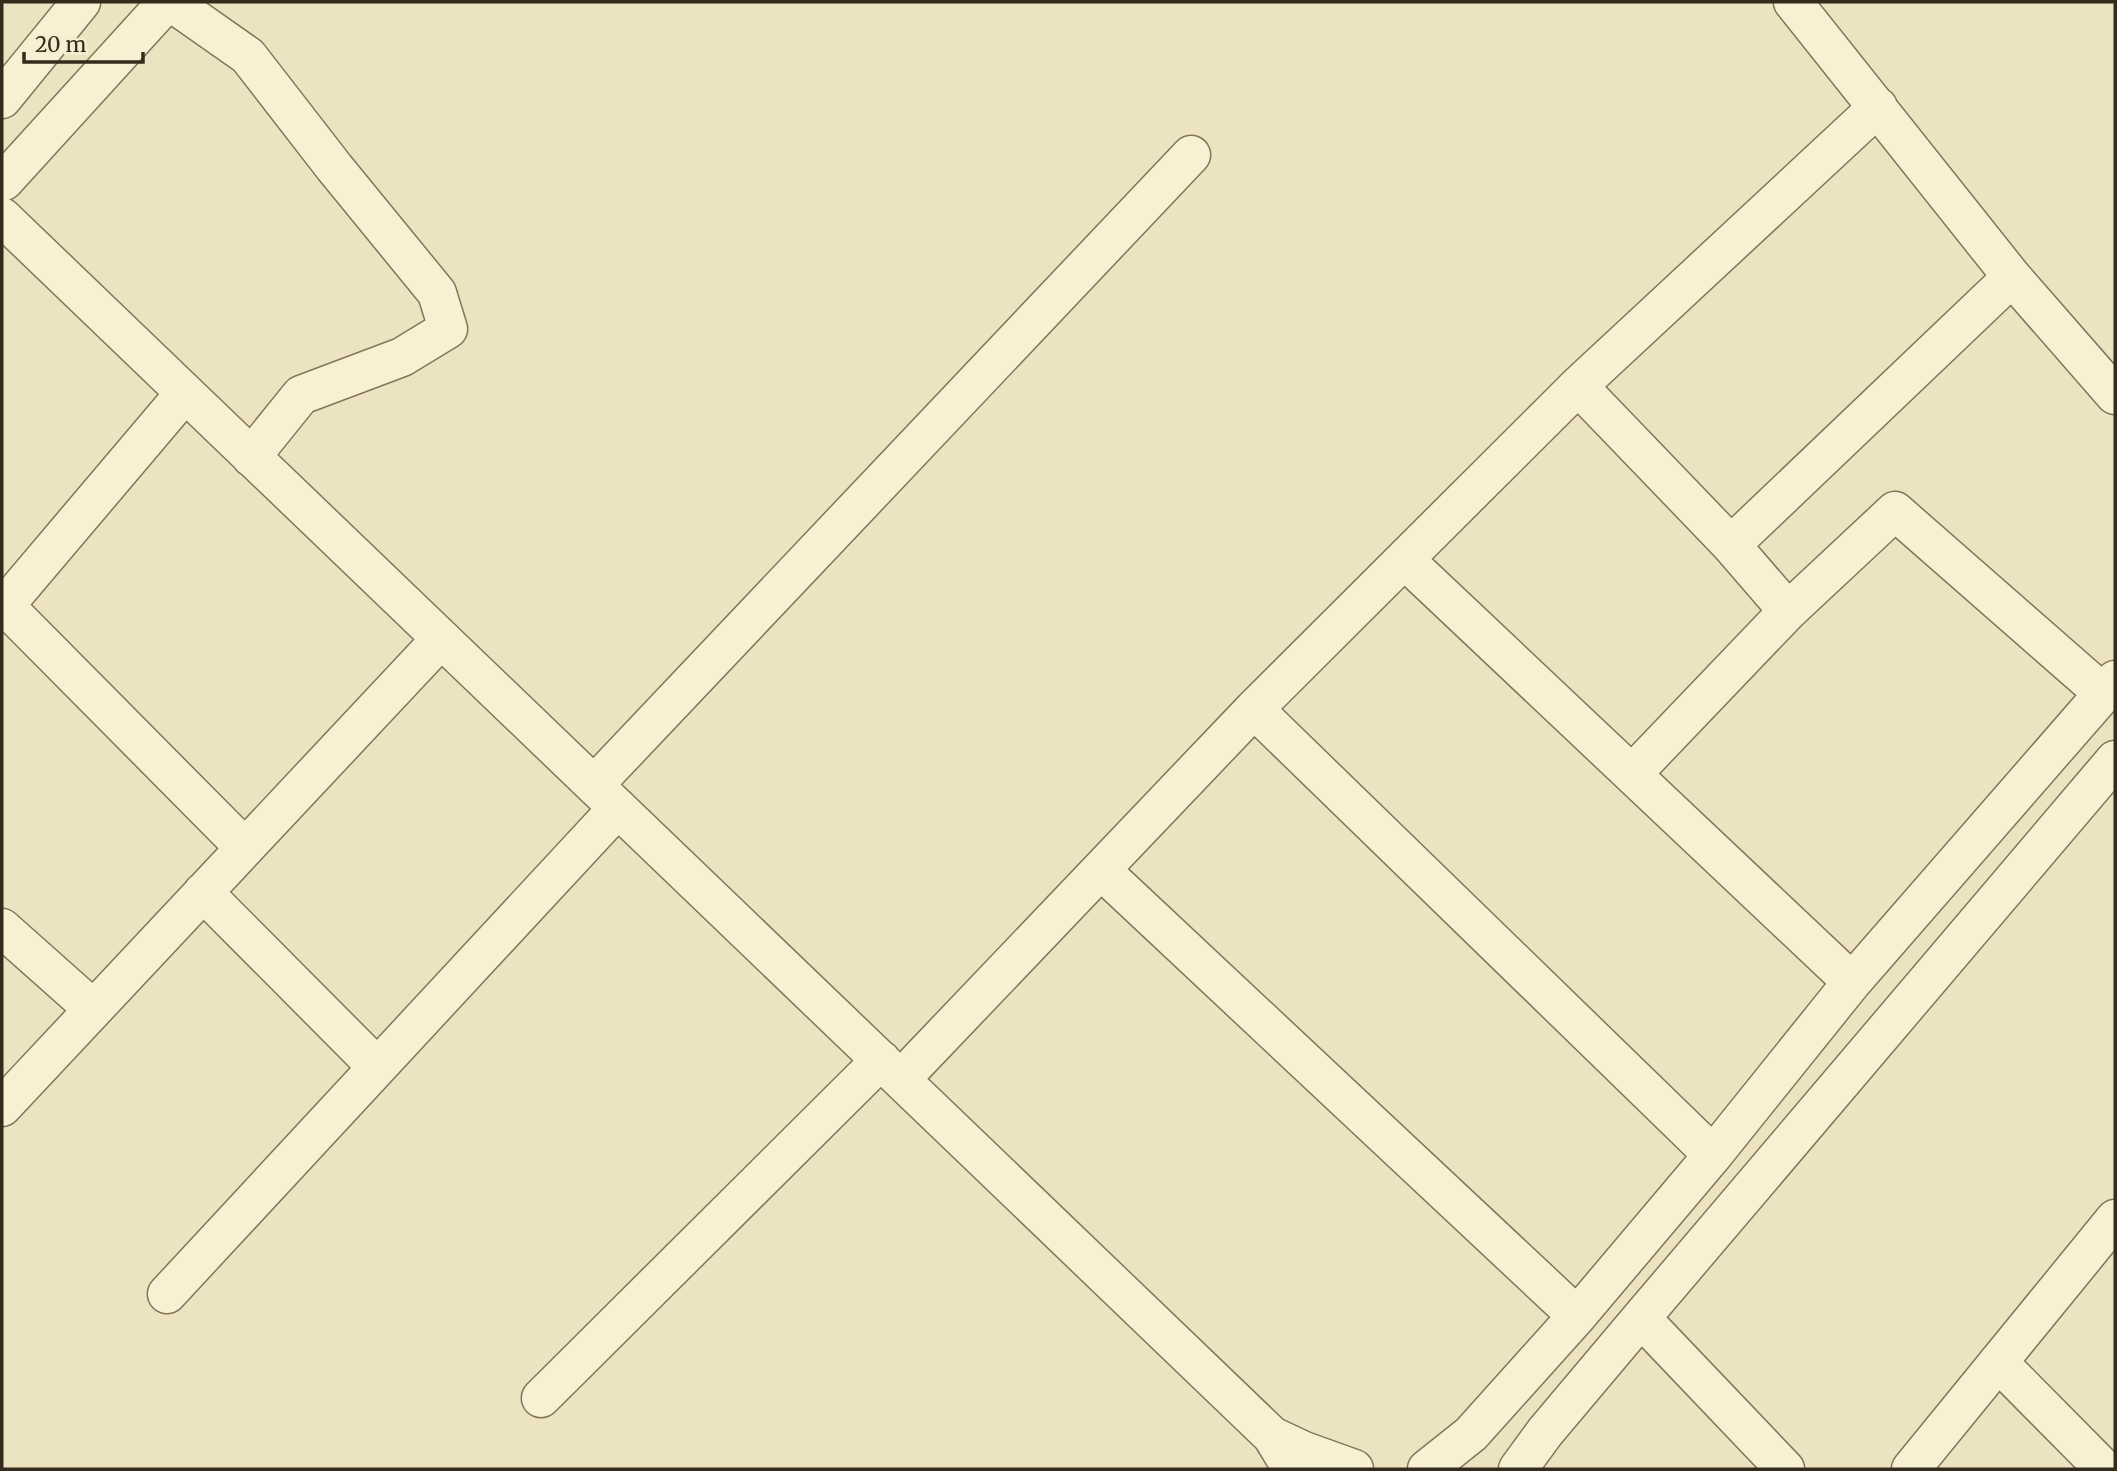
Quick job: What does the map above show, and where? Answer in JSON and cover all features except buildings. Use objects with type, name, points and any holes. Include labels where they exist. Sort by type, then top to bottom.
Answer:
[{"type":"street","points":[[2,99],[81,2]]},
{"type":"street","points":[[251,457],[301,395],[402,357],[448,329],[437,293],[248,56],[169,2],[2,196],[185,393],[251,457],[1272,1436],[1292,1469]]},
{"type":"street","points":[[1793,2],[2012,277],[2115,395]]},
{"type":"street","points":[[541,1398],[1101,870],[1254,709],[1578,386],[1878,107]]},
{"type":"street","points":[[167,1294],[377,1067],[606,797],[1192,155]]},
{"type":"street","points":[[1731,545],[2012,277]]},
{"type":"street","points":[[1578,386],[1731,545],[1788,611]]},
{"type":"street","points":[[185,393],[3,606],[245,848]]},
{"type":"street","points":[[1427,1469],[1471,1434],[1577,1316],[1713,1155],[1852,982],[2110,687],[1895,511],[1788,611],[1633,773]]},
{"type":"street","points":[[1405,560],[1852,982]]},
{"type":"street","points":[[2,1107],[441,639]]},
{"type":"street","points":[[1254,709],[1713,1155]]},
{"type":"street","points":[[1518,1469],[1545,1432],[2115,760]]},
{"type":"street","points":[[1101,870],[1577,1316]]},
{"type":"street","points":[[203,892],[377,1067]]},
{"type":"street","points":[[2,928],[93,1009]]},
{"type":"street","points":[[1911,1469],[2115,1219]]},
{"type":"street","points":[[1641,1318],[1785,1469]]},
{"type":"street","points":[[1998,1362],[2104,1469]]},
{"type":"street","points":[[1272,1436],[1354,1469]]}]
